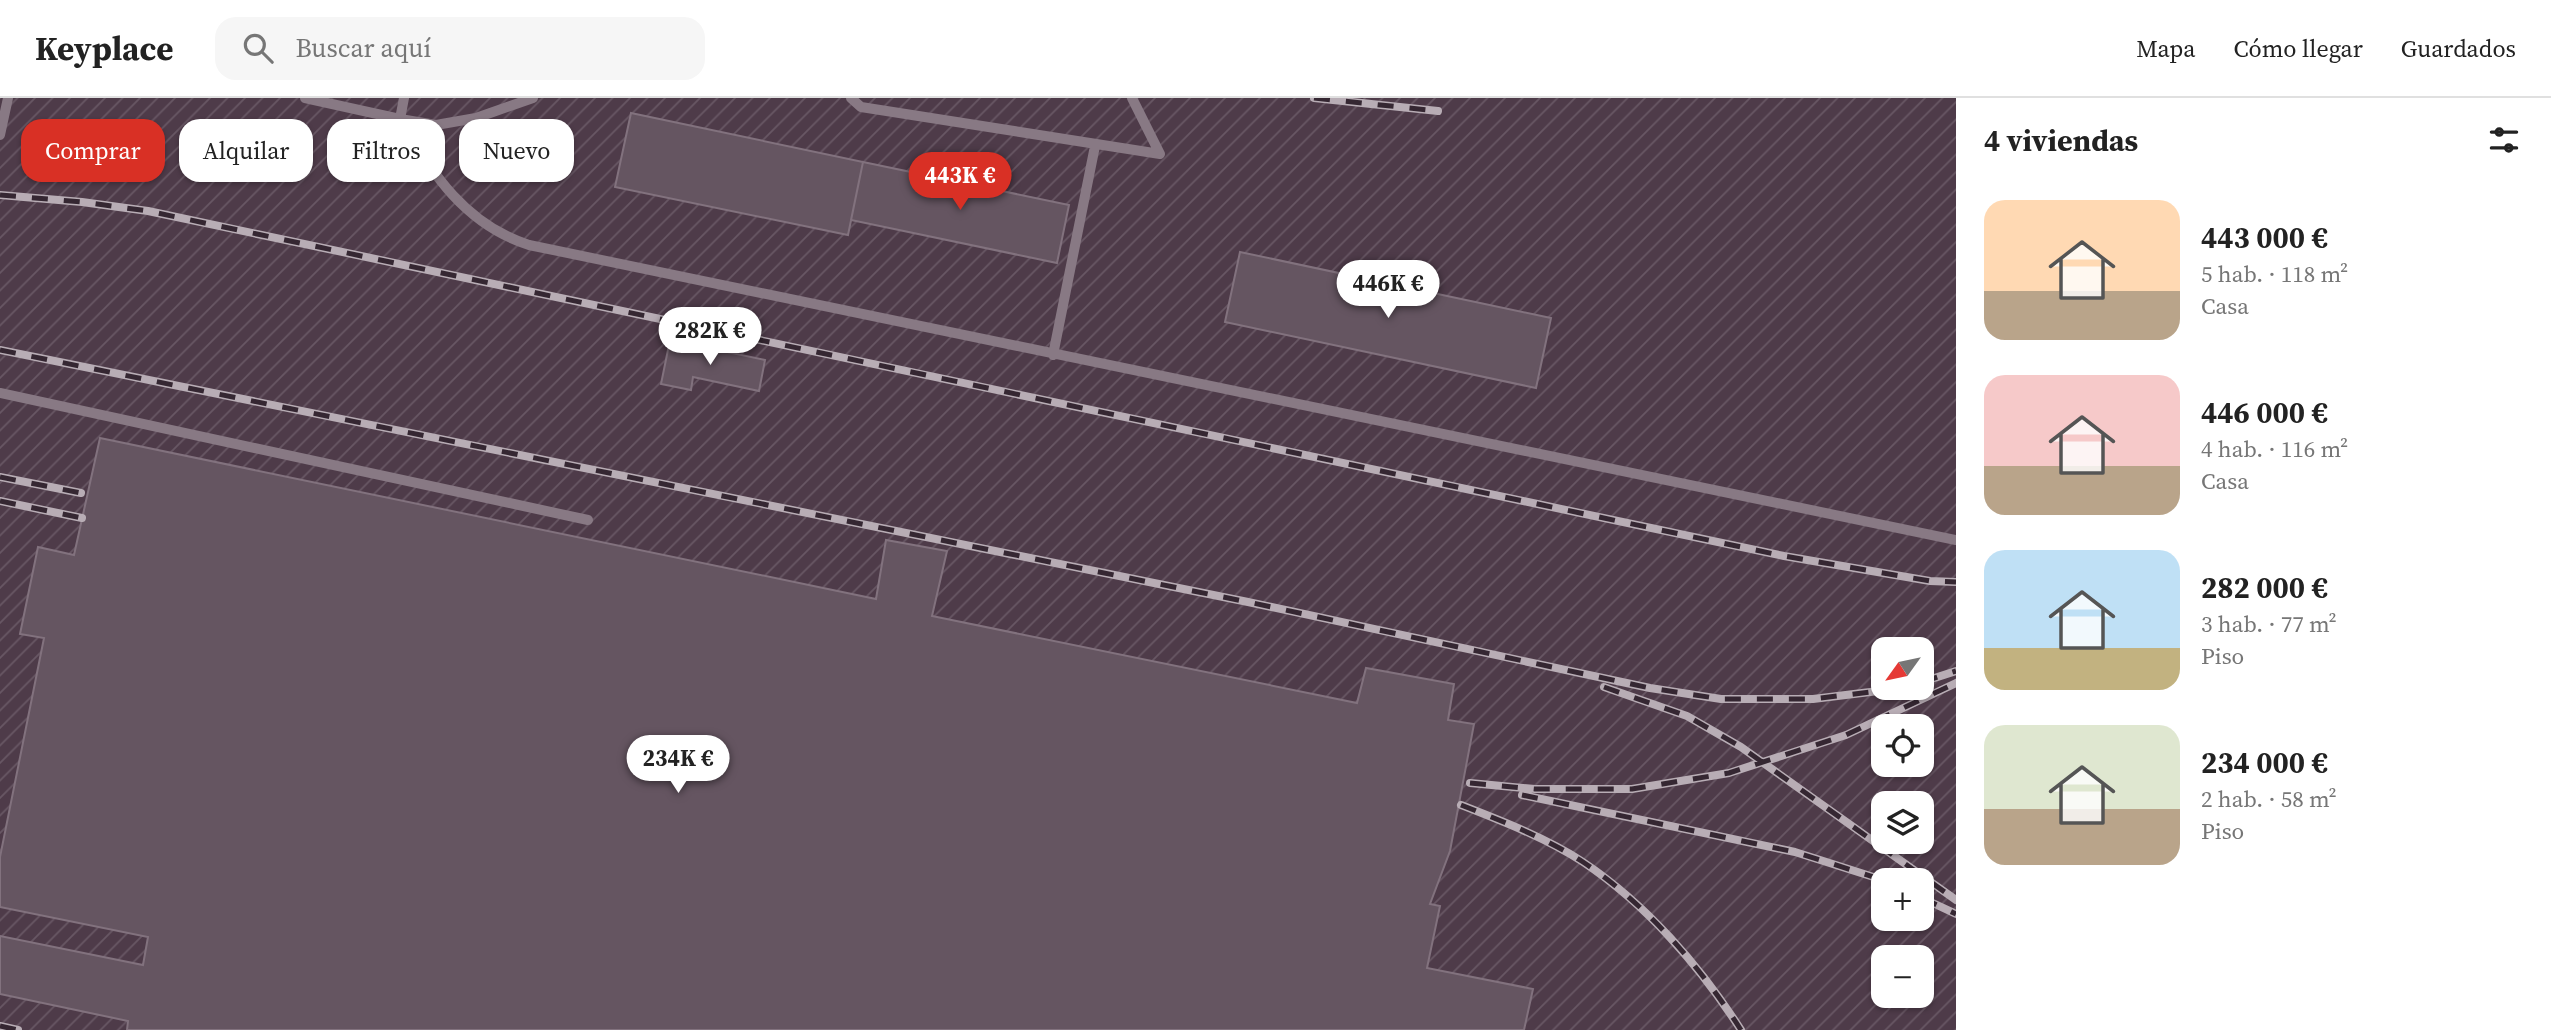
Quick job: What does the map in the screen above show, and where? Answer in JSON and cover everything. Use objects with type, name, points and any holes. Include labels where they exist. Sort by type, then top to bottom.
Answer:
[{"type":"lane","points":[[0,135],[8,98]]},
{"type":"lane","points":[[306,98],[400,119],[404,98]]},
{"type":"lane","points":[[445,123],[475,118],[533,98]]},
{"type":"lane","points":[[851,98],[861,107],[1095,146],[1160,154],[1132,98]]},
{"type":"lane","points":[[1053,355],[1095,146]]},
{"type":"lane","points":[[444,182],[482,225],[504,237],[1053,355],[1956,540]]},
{"type":"lane","points":[[0,393],[588,520]]},
{"type":"shaded area","points":[[0,98],[1956,98],[1956,1030],[0,1030]]},
{"type":"building","points":[[631,113],[863,162],[848,235],[615,187]]},
{"type":"building","points":[[863,162],[1069,205],[1057,263],[851,220]]},
{"type":"building","points":[[1240,252],[1551,318],[1536,388],[1225,322]]},
{"type":"building","points":[[670,340],[765,360],[759,391],[693,377],[691,390],[661,384]]},
{"type":"building","points":[[100,438],[876,599],[886,540],[947,551],[932,616],[1357,703],[1366,668],[1454,684],[1448,720],[1474,724],[1450,851],[1430,904],[1440,906],[1427,968],[1533,989],[1524,1030],[127,1030],[128,1021],[0,994],[0,936],[143,965],[148,937],[0,907],[0,857],[44,638],[20,634],[38,547],[74,555]]},
{"type":"railway","points":[[1314,98],[1438,111]]},
{"type":"railway","points":[[0,195],[148,211],[1784,556],[1930,581],[1956,582]]},
{"type":"railway","points":[[0,350],[1248,602],[1650,688],[1721,699],[1813,699],[1871,692]]},
{"type":"railway","points":[[0,477],[81,493]]},
{"type":"railway","points":[[0,501],[82,518]]},
{"type":"railway","points":[[1934,678],[1956,671]]},
{"type":"railway","points":[[1470,783],[1535,789],[1632,789],[1729,773],[1846,735],[1956,683]]},
{"type":"railway","points":[[1604,687],[1687,716],[1741,747],[1956,900]]},
{"type":"railway","points":[[1522,795],[1795,852],[1871,876]]},
{"type":"railway","points":[[1461,805],[1554,845],[1583,862],[1629,897],[1690,960],[1741,1030]]},
{"type":"railway","points":[[1934,904],[1956,914]]},
{"type":"railway","points":[[0,1026],[18,1030]]}]
